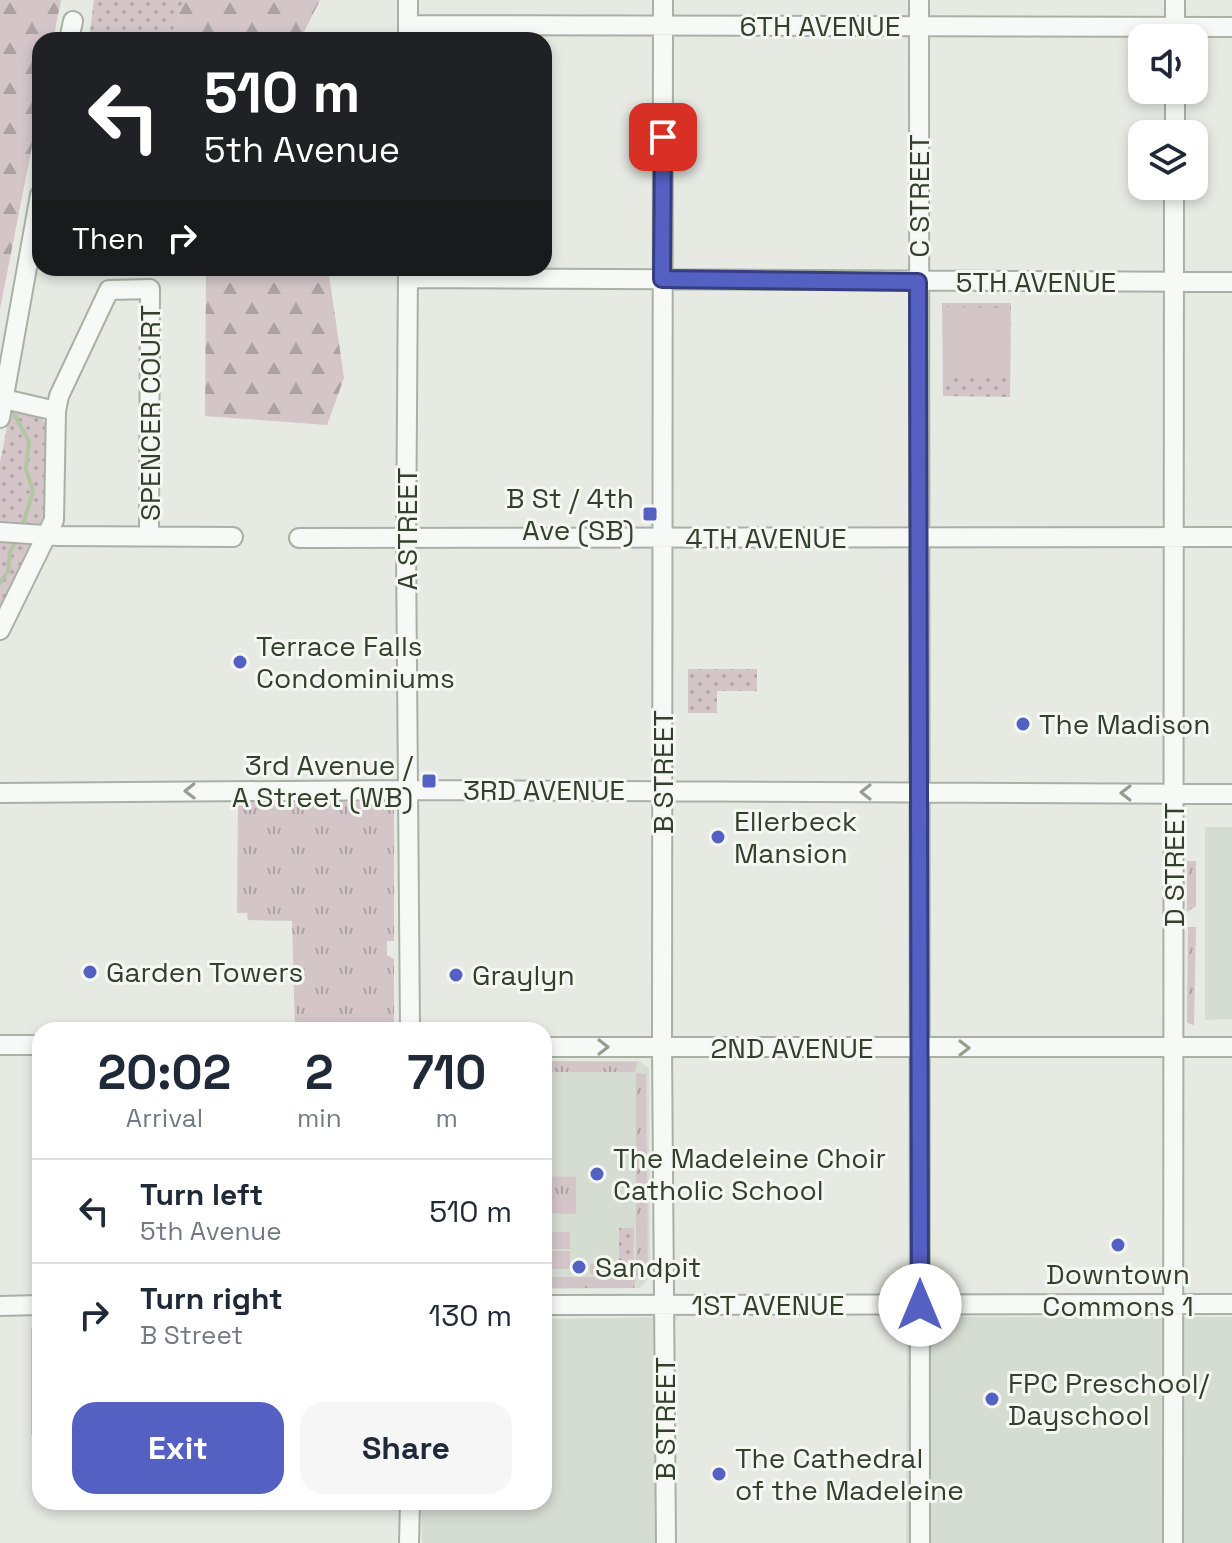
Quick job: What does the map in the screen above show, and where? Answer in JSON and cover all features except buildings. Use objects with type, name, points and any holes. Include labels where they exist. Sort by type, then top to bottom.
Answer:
[{"type":"street","points":[[408,0],[408,32]]},
{"type":"street","name":"B STREET","points":[[663,0],[662,1048],[666,1543]]},
{"type":"street","name":"C STREET","points":[[919,0],[920,1543]]},
{"type":"street","points":[[1175,0],[1175,24]]},
{"type":"street","points":[[71,32],[73,21]]},
{"type":"street","name":"6TH AVENUE","points":[[408,32],[663,26],[919,26],[1128,31]]},
{"type":"street","name":"6TH AVENUE","points":[[1208,29],[1232,27]]},
{"type":"street","name":"D STREET","points":[[1173,1543],[1174,200]]},
{"type":"street","points":[[0,418],[32,240]]},
{"type":"street","name":"A STREET","points":[[408,276],[410,1022]]},
{"type":"street","name":"5TH AVENUE","points":[[535,276],[918,282],[1232,282]]},
{"type":"street","name":"SPENCER COURT","points":[[56,411],[63,387],[109,290],[150,289],[149,536]]},
{"type":"street","points":[[0,630],[47,536],[56,509],[56,411],[4,399]]},
{"type":"street","points":[[11,533],[233,537]]},
{"type":"street","name":"4TH AVENUE","points":[[299,538],[1232,537]]},
{"type":"street","name":"3RD AVENUE","points":[[0,793],[408,790],[1232,794]]},
{"type":"street","points":[[0,1045],[32,1045]]},
{"type":"street","name":"2ND AVENUE","points":[[552,1047],[1232,1047]]},
{"type":"street","name":"1ST AVENUE","points":[[552,1305],[1232,1304]]},
{"type":"street","points":[[0,1306],[32,1305]]},
{"type":"street","points":[[409,1543],[410,1510]]},
{"type":"shaded area","points":[[1205,827],[1232,827],[1232,1019],[1205,1020]]},
{"type":"shaded area","name":"The Madeleine Choir Catholic School","points":[[552,1061],[639,1061],[649,1068],[650,1276],[640,1288],[552,1289]]},
{"type":"shaded area","points":[[678,1317],[673,1323],[674,1543],[422,1543],[421,1510],[552,1510],[552,1319]]},
{"type":"shaded area","points":[[903,1317],[1232,1317],[1232,1543],[906,1543],[907,1324]]},
{"type":"green space","points":[[0,0],[61,0],[55,32],[32,32],[32,147],[0,309]]},
{"type":"green space","points":[[94,0],[183,0],[173,32],[90,32]]},
{"type":"green space","points":[[183,0],[320,0],[304,32],[173,32]]},
{"type":"green space","points":[[206,276],[329,276],[344,378],[327,425],[205,416]]},
{"type":"green space","points":[[942,303],[1011,303],[1010,397],[943,396]]},
{"type":"green space","points":[[945,307],[1010,308],[1009,376],[944,376]]},
{"type":"green space","points":[[17,409],[39,416],[48,426],[49,511],[0,615],[0,462],[10,413]]},
{"type":"green space","points":[[688,669],[757,669],[757,691],[717,691],[717,713],[688,713]]},
{"type":"green space","points":[[390,801],[394,805],[394,941],[387,941],[387,955],[394,959],[394,1022],[295,1022],[292,921],[248,920],[247,913],[237,913],[238,802]]},
{"type":"green space","points":[[1187,861],[1196,861],[1196,906],[1187,912]]},
{"type":"green space","points":[[1188,927],[1196,927],[1194,1025],[1187,1023]]},
{"type":"green space","points":[[552,1061],[637,1062],[635,1072],[552,1072]]},
{"type":"green space","points":[[636,1073],[646,1074],[648,1276],[636,1276]]},
{"type":"green space","points":[[552,1176],[576,1177],[576,1214],[552,1213]]},
{"type":"green space","points":[[619,1228],[634,1228],[633,1274],[590,1274],[590,1264],[619,1264]]},
{"type":"green space","points":[[552,1232],[570,1232],[570,1249],[552,1249]]},
{"type":"green space","points":[[552,1251],[570,1251],[570,1269],[552,1269]]},
{"type":"green space","points":[[552,1277],[636,1277],[634,1288],[552,1288]]},
{"type":"green space","points":[[31,1328],[32,1328],[32,1435]]},
{"type":"waterway","points":[[15,416],[29,441],[26,469],[33,491],[22,527]]},
{"type":"waterway","points":[[0,583],[8,571],[10,552],[17,538]]},
{"type":"place","name":"B St / 4th Ave (SB)","points":[[650,514]]},
{"type":"place","name":"Terrace Falls Condominiums","points":[[240,662]]},
{"type":"place","name":"The Madison","points":[[1023,724]]},
{"type":"place","name":"3rd Avenue / A Street (WB)","points":[[429,781]]},
{"type":"place","name":"Ellerbeck Mansion","points":[[718,837]]},
{"type":"place","name":"Garden Towers","points":[[90,972]]},
{"type":"place","name":"Graylyn","points":[[456,975]]},
{"type":"place","name":"The Madeleine Choir Catholic School","points":[[597,1174]]},
{"type":"place","name":"Downtown Commons 1","points":[[1118,1245]]},
{"type":"place","name":"Sandpit","points":[[579,1267]]},
{"type":"place","name":"FPC Preschool/ Dayschool","points":[[992,1399]]},
{"type":"place","name":"The Cathedral of the Madeleine","points":[[719,1474]]},
{"type":"route","points":[[663,137],[662,279],[918,282],[920,1305]]}]
